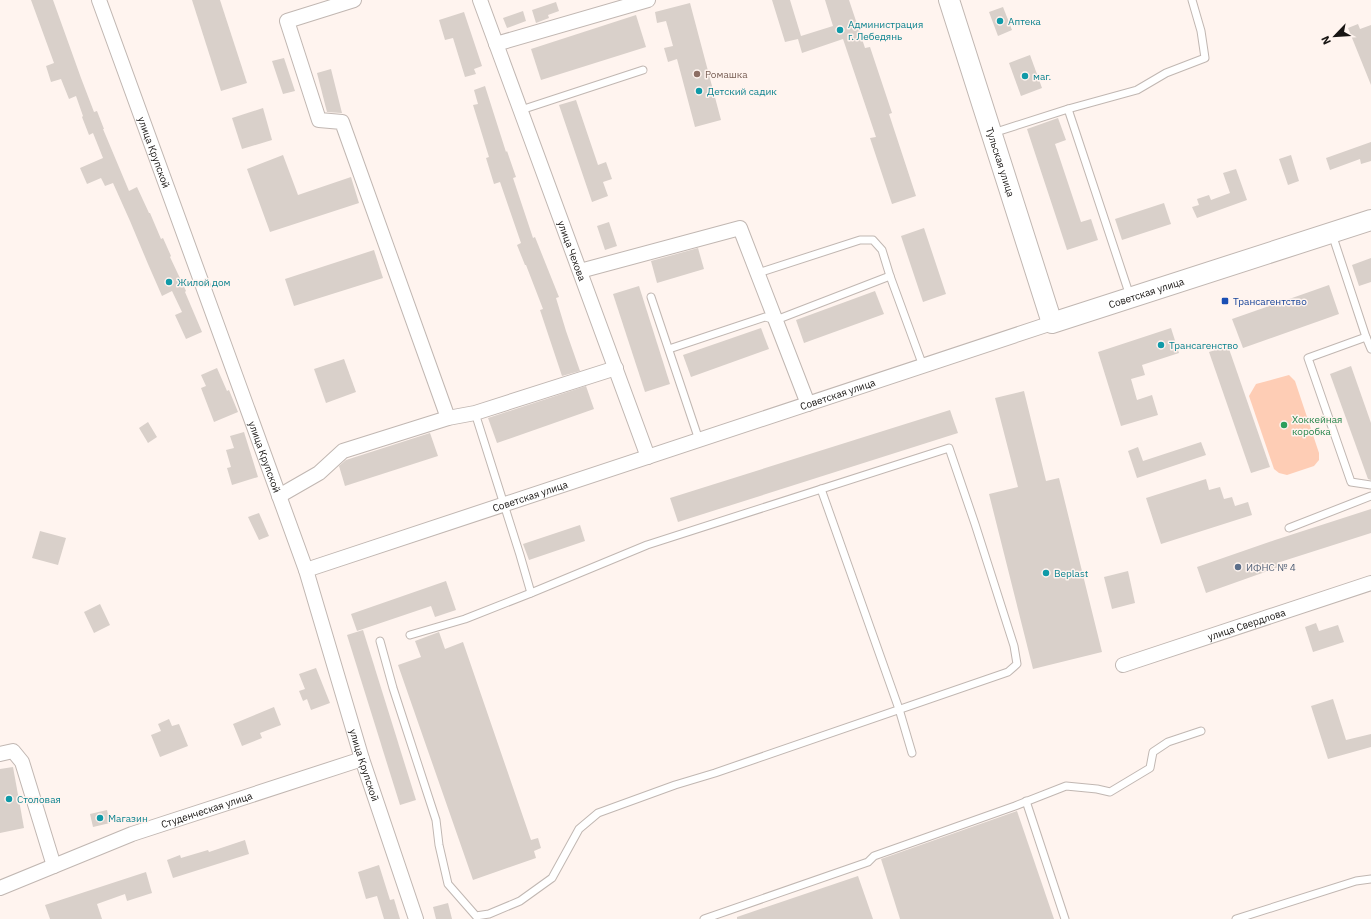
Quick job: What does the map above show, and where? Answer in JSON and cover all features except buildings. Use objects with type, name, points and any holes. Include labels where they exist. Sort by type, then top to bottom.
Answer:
[{"type":"main road","name":"Тульская улица","points":[[949,0],[1052,323]]},
{"type":"main road","name":"Советская улица","points":[[1052,323],[1371,220]]},
{"type":"street","name":"улица Крупской","points":[[99,0],[306,570],[362,759],[416,919]]},
{"type":"street","points":[[354,0],[287,21],[319,120],[342,122],[448,418]]},
{"type":"street","name":"улица Чехова","points":[[480,0],[648,456]]},
{"type":"street","points":[[496,44],[648,0]]},
{"type":"street","points":[[580,271],[740,228],[808,404]]},
{"type":"street","name":"Советская улица","points":[[306,570],[1052,323]]},
{"type":"street","points":[[279,496],[319,473],[343,451],[448,418],[475,413],[616,368]]},
{"type":"street","name":"улица Свердлова","points":[[1123,665],[1371,583]]},
{"type":"street","points":[[0,754],[13,751],[22,762],[54,866]]},
{"type":"street","name":"Студенческая улица","points":[[0,888],[132,834],[362,759]]},
{"type":"lane","points":[[991,134],[1068,109],[1137,90],[1166,73],[1205,58],[1201,31],[1192,0]]},
{"type":"lane","points":[[521,110],[643,70]]},
{"type":"lane","points":[[1068,109],[1131,298]]},
{"type":"lane","points":[[1332,233],[1371,349]]},
{"type":"lane","points":[[758,273],[860,240],[874,240],[882,250],[923,366]]},
{"type":"lane","points":[[669,349],[765,317],[776,320],[890,276]]},
{"type":"lane","points":[[651,297],[699,440]]},
{"type":"lane","points":[[1366,337],[1308,358],[1351,482],[1371,485]]},
{"type":"lane","points":[[475,413],[531,593]]},
{"type":"lane","points":[[380,641],[393,688],[436,820],[439,845],[448,884],[476,916],[489,914],[520,901],[552,878],[579,829],[598,813],[675,784],[715,773],[1008,672],[1017,664],[1014,646],[949,448],[647,545],[465,619],[410,635]]},
{"type":"lane","points":[[821,489],[899,709],[912,753]]},
{"type":"lane","points":[[1289,528],[1371,496]]},
{"type":"lane","points":[[704,919],[868,862],[874,856],[1066,786],[1097,789],[1110,792],[1150,768],[1153,752],[1168,742],[1200,731]]},
{"type":"lane","points":[[1026,801],[1066,919]]},
{"type":"lane","points":[[1236,919],[1356,881],[1371,878]]},
{"type":"shaded area","name":"Хоккейная коробка","points":[[1289,375],[1295,381],[1319,453],[1319,460],[1314,466],[1287,475],[1279,473],[1274,469],[1249,396],[1256,384]]},
{"type":"place","name":"Аптека","points":[[1000,21]]},
{"type":"place","name":"Администрация г. Лебедянь","points":[[840,30]]},
{"type":"place","name":"Ромашка","points":[[697,74]]},
{"type":"place","name":"маг.","points":[[1025,76]]},
{"type":"place","name":"Детский садик","points":[[699,91]]},
{"type":"place","name":"Жилой дом","points":[[169,282]]},
{"type":"place","name":"Трансагентство","points":[[1225,301]]},
{"type":"place","name":"Трансагенство","points":[[1161,345]]},
{"type":"place","name":"Хоккейная коробка","points":[[1284,425]]},
{"type":"place","name":"ИФНС № 4","points":[[1238,567]]},
{"type":"place","name":"Beplast","points":[[1046,573]]},
{"type":"place","name":"Столовая","points":[[9,799]]},
{"type":"place","name":"Магазин","points":[[100,818]]}]
